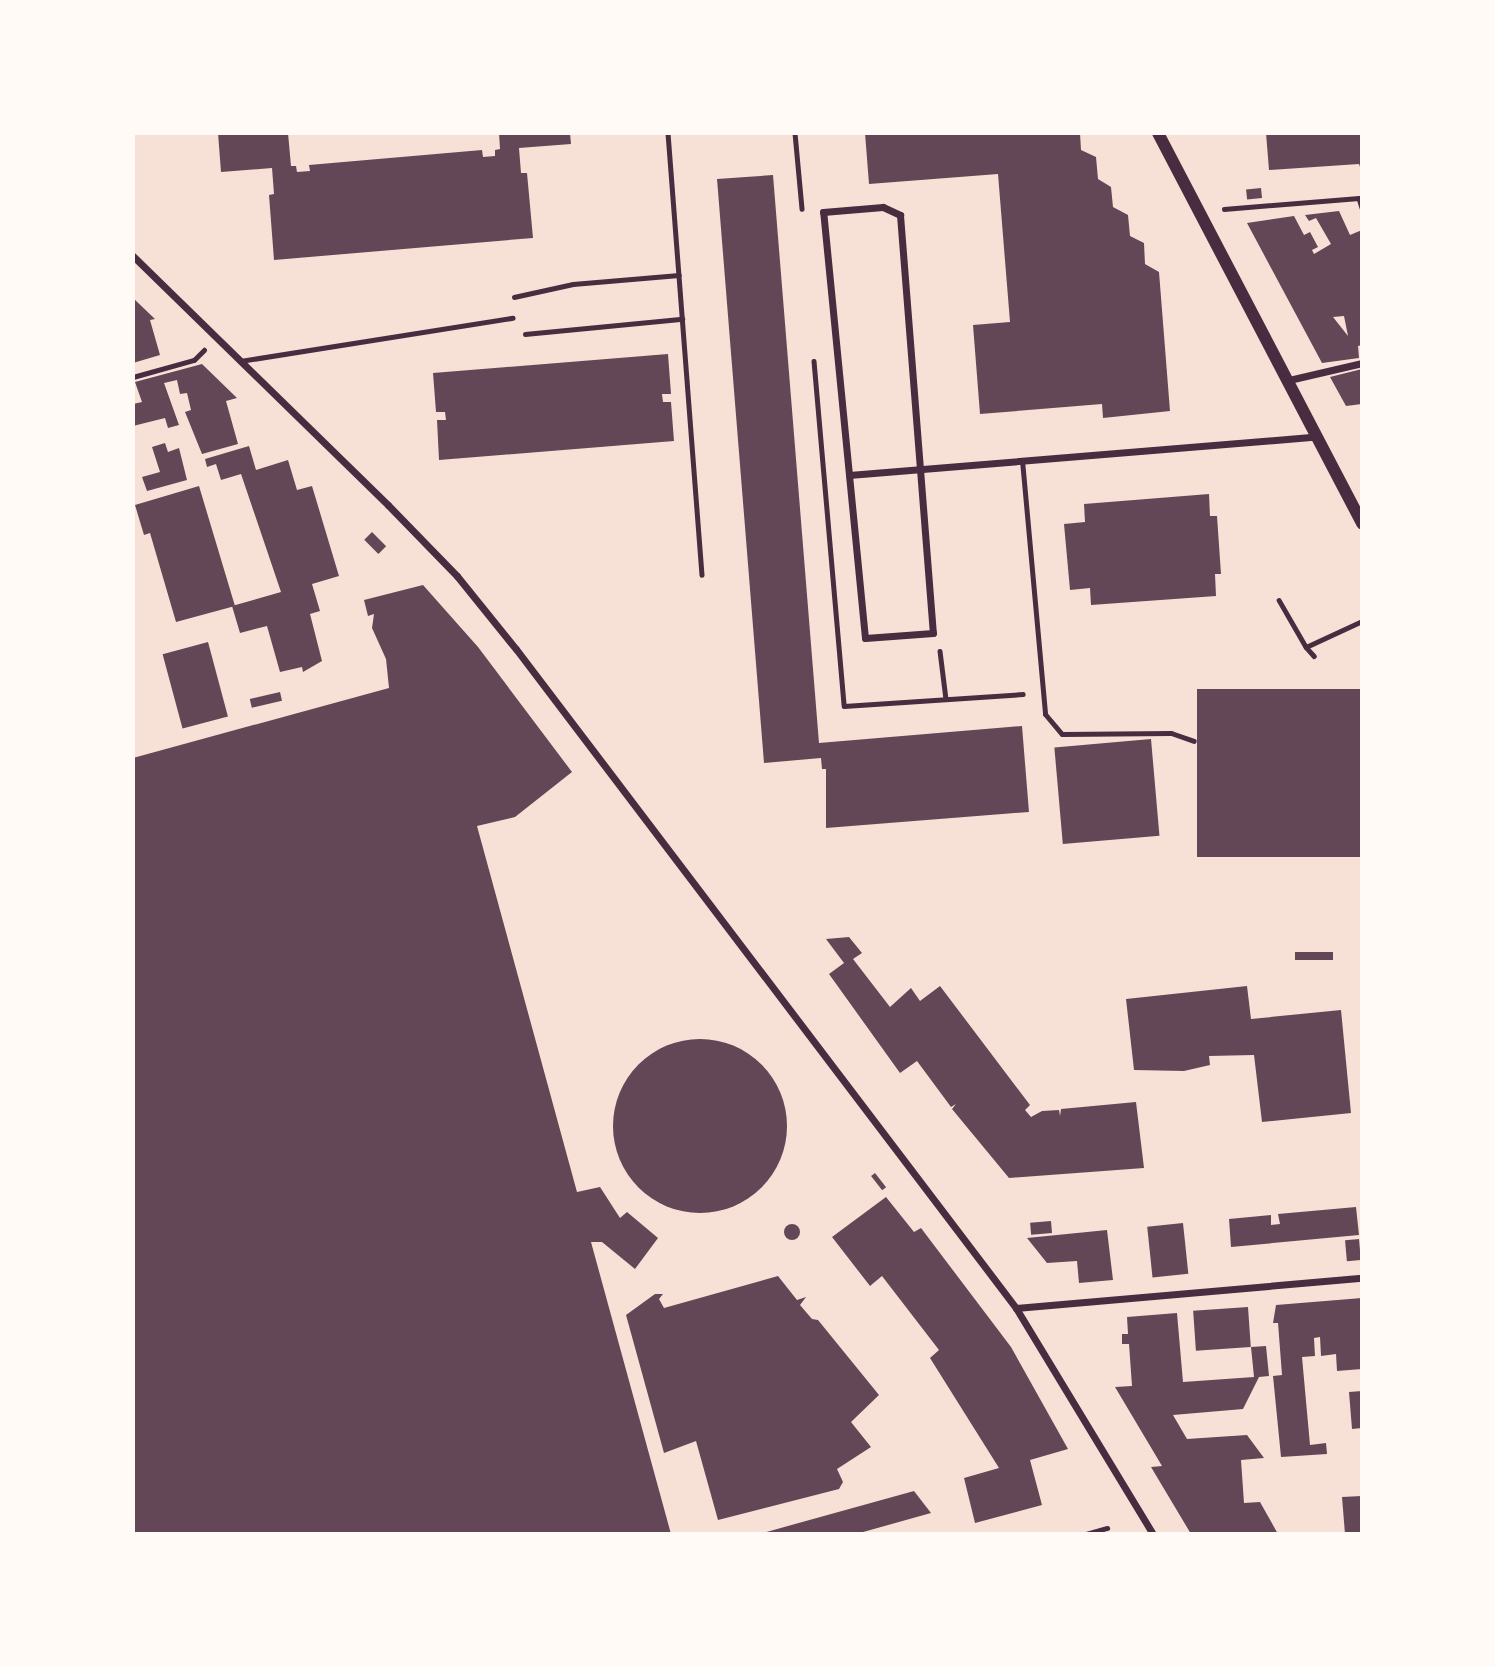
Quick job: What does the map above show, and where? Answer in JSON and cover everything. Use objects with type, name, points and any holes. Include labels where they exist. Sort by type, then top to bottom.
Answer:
[{"type":"street","points":[[1158,133],[1362,524]]},
{"type":"street","points":[[883,207],[900,215],[919,468],[933,633],[865,638],[823,212],[883,207]]},
{"type":"street","points":[[133,256],[457,576],[1016,1308],[1153,1534]]},
{"type":"street","points":[[1289,380],[1362,363]]},
{"type":"street","points":[[849,474],[1316,437]]},
{"type":"street","points":[[1016,1308],[1362,1278]]},
{"type":"lane","points":[[240,361],[513,318]]},
{"type":"lane","points":[[1021,460],[1045,713],[1062,734],[1171,733],[1194,741]]},
{"type":"lane","points":[[1086,1534],[1107,1528]]},
{"type":"path","points":[[668,133],[702,575]]},
{"type":"path","points":[[1199,212],[1359,198],[1362,208]]},
{"type":"path","points":[[679,275],[573,284],[512,297],[514,335],[682,319]]},
{"type":"path","points":[[133,377],[194,360],[216,337]]},
{"type":"path","points":[[1279,600],[1314,656]]},
{"type":"path","points":[[1306,647],[1362,621]]},
{"type":"path","points":[[933,633],[940,647],[946,699]]},
{"type":"building","points":[[218,133],[288,133],[291,166],[296,166],[297,172],[310,171],[309,165],[482,150],[483,157],[495,156],[495,150],[500,149],[499,133],[570,133],[571,144],[519,148],[521,173],[527,173],[533,238],[274,260],[269,195],[274,194],[272,168],[221,172]]},
{"type":"building","points":[[865,133],[1080,133],[1081,150],[1096,157],[1098,179],[1111,187],[1113,207],[1128,215],[1130,236],[1144,243],[1145,264],[1159,272],[1170,411],[1103,418],[1102,404],[980,414],[973,325],[1010,322],[998,174],[869,184]]},
{"type":"building","points":[[1266,133],[1362,133],[1362,173],[1359,164],[1269,170]]},
{"type":"building","points":[[773,175],[819,743],[1022,726],[1029,812],[826,828],[826,769],[822,769],[821,758],[764,763],[717,179]]},
{"type":"building","points":[[1261,188],[1262,198],[1247,200],[1246,190]]},
{"type":"building","points":[[1339,211],[1350,235],[1362,230],[1362,345],[1358,346],[1359,358],[1322,363],[1247,223],[1294,216],[1304,235],[1310,232],[1318,247],[1312,250],[1314,254],[1331,244],[1316,218],[1309,221],[1305,215]],"holes":[[[1344,316],[1348,336],[1333,317]]]},
{"type":"building","points":[[133,298],[155,319],[150,320],[160,355],[133,363]]},
{"type":"building","points":[[668,354],[671,394],[662,394],[663,402],[671,402],[674,441],[439,460],[437,420],[446,420],[445,412],[436,412],[433,373]]},
{"type":"building","points":[[202,364],[237,398],[226,401],[238,444],[202,454],[185,412],[191,410],[187,393],[180,394],[177,380],[164,383],[179,425],[168,428],[165,418],[133,426],[133,404],[142,402],[135,382]]},
{"type":"building","points":[[1362,369],[1362,404],[1346,406],[1330,377]]},
{"type":"building","points":[[165,443],[168,452],[179,448],[187,480],[147,491],[142,477],[160,472],[152,447]]},
{"type":"building","points":[[249,446],[256,470],[288,460],[297,490],[312,486],[339,576],[312,584],[320,611],[310,614],[322,661],[303,672],[302,667],[280,672],[267,626],[240,633],[232,606],[281,592],[241,474],[221,480],[216,464],[207,467],[205,459]]},
{"type":"building","points":[[199,486],[235,606],[176,622],[150,533],[144,535],[135,505]]},
{"type":"building","points":[[1209,494],[1210,516],[1217,516],[1221,574],[1215,574],[1216,596],[1091,605],[1090,588],[1070,590],[1064,524],[1085,522],[1084,504]]},
{"type":"building","points":[[372,532],[386,546],[378,554],[364,540]]},
{"type":"building","points":[[423,585],[478,647],[572,772],[515,817],[477,826],[577,1192],[600,1187],[620,1218],[627,1212],[658,1238],[635,1269],[602,1242],[591,1242],[671,1534],[133,1534],[133,758],[389,688],[386,659],[372,628],[374,614],[368,616],[364,600]]},
{"type":"building","points":[[208,642],[228,716],[183,729],[163,654]]},
{"type":"building","points":[[1197,689],[1362,689],[1362,857],[1197,857]]},
{"type":"building","points":[[280,692],[282,701],[252,708],[250,699]]},
{"type":"building","points":[[1151,739],[1159,836],[1063,844],[1054,747]]},
{"type":"building","points":[[849,937],[862,953],[853,959],[890,1007],[911,988],[920,1001],[940,986],[1030,1105],[1025,1110],[1031,1117],[1042,1111],[1059,1110],[1060,1116],[1061,1109],[1136,1102],[1144,1168],[1009,1178],[952,1109],[956,1104],[951,1107],[917,1061],[900,1073],[829,974],[844,963],[826,939]]},
{"type":"building","points":[[1295,952],[1333,952],[1333,960],[1295,960]]},
{"type":"building","points":[[1247,986],[1251,1019],[1341,1010],[1351,1113],[1262,1122],[1254,1055],[1209,1056],[1210,1065],[1184,1071],[1134,1070],[1126,999]]},
{"type":"building","points":[[700,1039],[733,1046],[761,1065],[780,1093],[787,1126],[780,1159],[761,1187],[733,1206],[700,1213],[667,1206],[639,1187],[620,1159],[613,1126],[620,1093],[639,1065],[667,1046]]},
{"type":"building","points":[[875,1173],[886,1187],[882,1190],[871,1176]]},
{"type":"building","points":[[886,1197],[914,1232],[921,1228],[1011,1347],[1068,1449],[1030,1460],[1042,1505],[975,1523],[964,1478],[999,1468],[930,1358],[939,1350],[882,1276],[870,1286],[832,1237]]},
{"type":"building","points":[[1356,1207],[1359,1235],[1231,1247],[1229,1219],[1271,1215],[1271,1225],[1280,1224],[1278,1214]]},
{"type":"building","points":[[1051,1221],[1052,1233],[1031,1235],[1030,1223]]},
{"type":"building","points":[[1183,1223],[1188,1274],[1153,1277],[1147,1227]]},
{"type":"building","points":[[789,1224],[795,1224],[800,1232],[798,1238],[789,1240],[784,1235],[784,1229]]},
{"type":"building","points":[[1107,1230],[1113,1280],[1079,1283],[1077,1261],[1047,1263],[1027,1238]]},
{"type":"building","points":[[1359,1239],[1361,1260],[1347,1261],[1345,1240]]},
{"type":"building","points":[[778,1276],[797,1300],[806,1297],[800,1305],[812,1319],[818,1320],[879,1395],[851,1422],[871,1447],[837,1469],[843,1482],[839,1489],[718,1520],[696,1441],[664,1453],[626,1315],[655,1294],[663,1294],[659,1299],[664,1308]]},
{"type":"building","points":[[1362,1298],[1362,1369],[1337,1371],[1336,1354],[1321,1356],[1320,1337],[1314,1338],[1315,1356],[1302,1357],[1310,1445],[1326,1443],[1327,1454],[1281,1457],[1273,1376],[1282,1375],[1278,1323],[1273,1323],[1276,1305]]},
{"type":"building","points":[[1248,1307],[1251,1347],[1196,1351],[1193,1311]]},
{"type":"building","points":[[1177,1313],[1183,1382],[1254,1377],[1251,1347],[1266,1346],[1269,1376],[1259,1377],[1243,1409],[1173,1415],[1187,1439],[1247,1435],[1264,1458],[1241,1460],[1244,1503],[1260,1502],[1278,1534],[1191,1534],[1151,1467],[1162,1466],[1115,1387],[1132,1386],[1129,1344],[1122,1344],[1122,1334],[1128,1334],[1127,1317]]},
{"type":"building","points":[[1362,1391],[1362,1428],[1352,1429],[1349,1392]]},
{"type":"building","points":[[914,1491],[931,1513],[856,1534],[759,1534]]},
{"type":"building","points":[[1362,1496],[1362,1534],[1345,1534],[1342,1497]]}]
